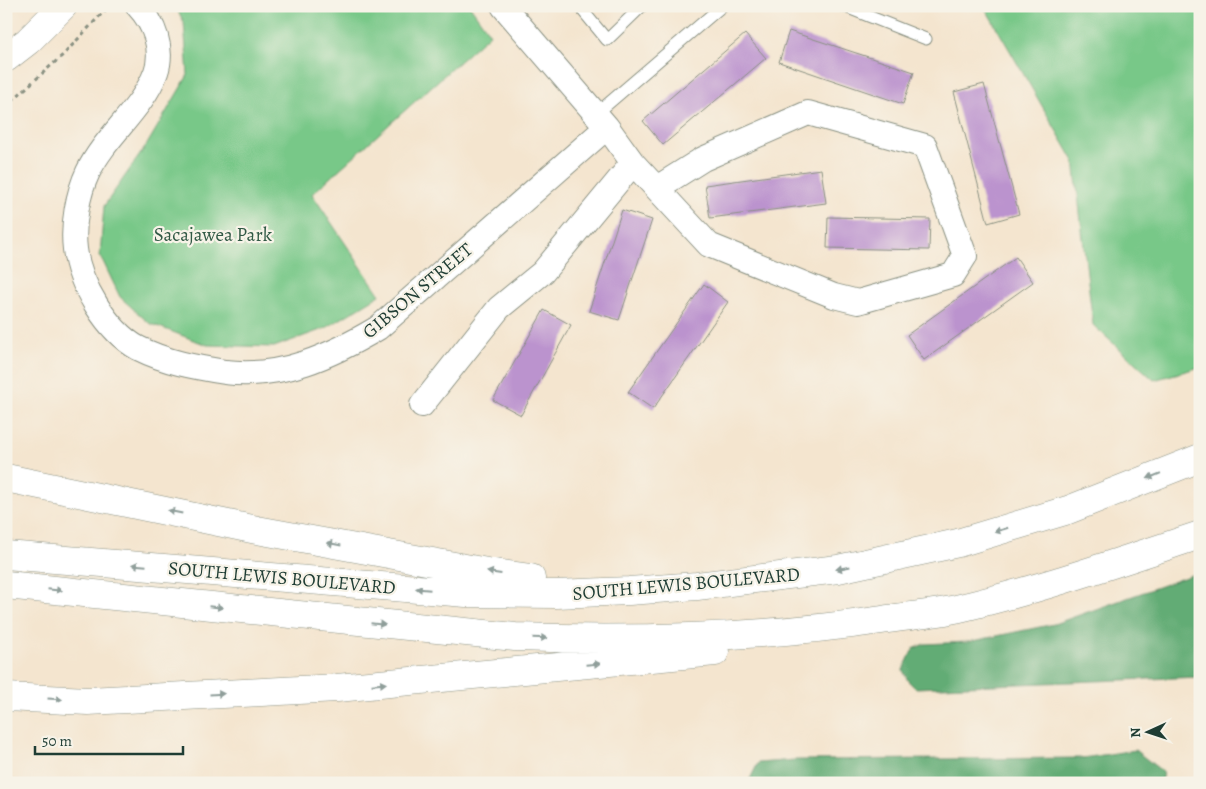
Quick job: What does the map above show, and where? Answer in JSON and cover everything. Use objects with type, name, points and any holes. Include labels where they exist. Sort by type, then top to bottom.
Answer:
[{"type":"main road","points":[[6,58],[28,41],[63,6]]},
{"type":"main road","name":"SOUTH LEWIS BOULEVARD","points":[[6,555],[466,593],[556,594],[697,586],[838,569],[958,543],[1068,510],[1200,458]]},
{"type":"main road","points":[[6,478],[257,530],[487,572],[629,591]]},
{"type":"main road","name":"SOUTH LEWIS BOULEVARD","points":[[6,585],[505,636],[594,639],[724,636],[844,625],[959,608],[1022,591],[1200,535]]},
{"type":"main road","points":[[6,697],[88,701],[337,688],[776,645],[940,611]]},
{"type":"street","name":"GIBSON STREET","points":[[138,6],[147,15],[156,35],[158,52],[156,70],[145,94],[88,171],[76,212],[75,249],[85,284],[99,311],[115,330],[136,347],[189,367],[233,373],[270,372],[311,362],[348,346],[378,328],[601,120]]},
{"type":"street","points":[[503,6],[601,120],[633,163],[709,245],[842,298],[858,302],[953,275],[965,256],[925,146],[808,113],[703,159],[657,188]]},
{"type":"street","points":[[422,405],[499,308],[543,272],[633,163]]},
{"type":"lane","points":[[579,6],[607,40],[642,6]]},
{"type":"lane","points":[[601,120],[722,6]]},
{"type":"lane","points":[[843,6],[926,39]]},
{"type":"path","points":[[6,106],[64,54],[109,6]]},
{"type":"green space","name":"Sacajawea Park","points":[[175,6],[470,6],[490,34],[312,194],[380,295],[326,328],[274,347],[207,345],[149,323],[120,297],[100,255],[104,206],[146,146],[188,75],[184,22]]},
{"type":"green space","points":[[984,6],[1200,6],[1200,367],[1154,380],[1093,325],[1074,161]]},
{"type":"green space","points":[[1200,572],[1200,677],[915,688],[908,681],[903,670],[913,649],[924,644],[968,642],[1054,624]]},
{"type":"green space","points":[[1135,750],[1163,772],[1161,783],[748,783],[758,763],[795,760],[1083,758]]},
{"type":"building","points":[[789,31],[914,72],[903,104],[779,62]]},
{"type":"building","points":[[745,34],[766,58],[663,145],[643,121]]},
{"type":"building","points":[[984,84],[1019,214],[988,223],[954,92]]},
{"type":"building","points":[[821,169],[826,203],[710,218],[705,185]]},
{"type":"building","points":[[622,210],[652,220],[619,320],[589,311]]},
{"type":"building","points":[[828,217],[930,219],[929,250],[827,248]]},
{"type":"building","points":[[1016,257],[1033,282],[924,360],[907,335]]},
{"type":"building","points":[[704,284],[728,302],[653,409],[628,392]]},
{"type":"building","points":[[544,310],[571,325],[521,415],[493,400]]}]
